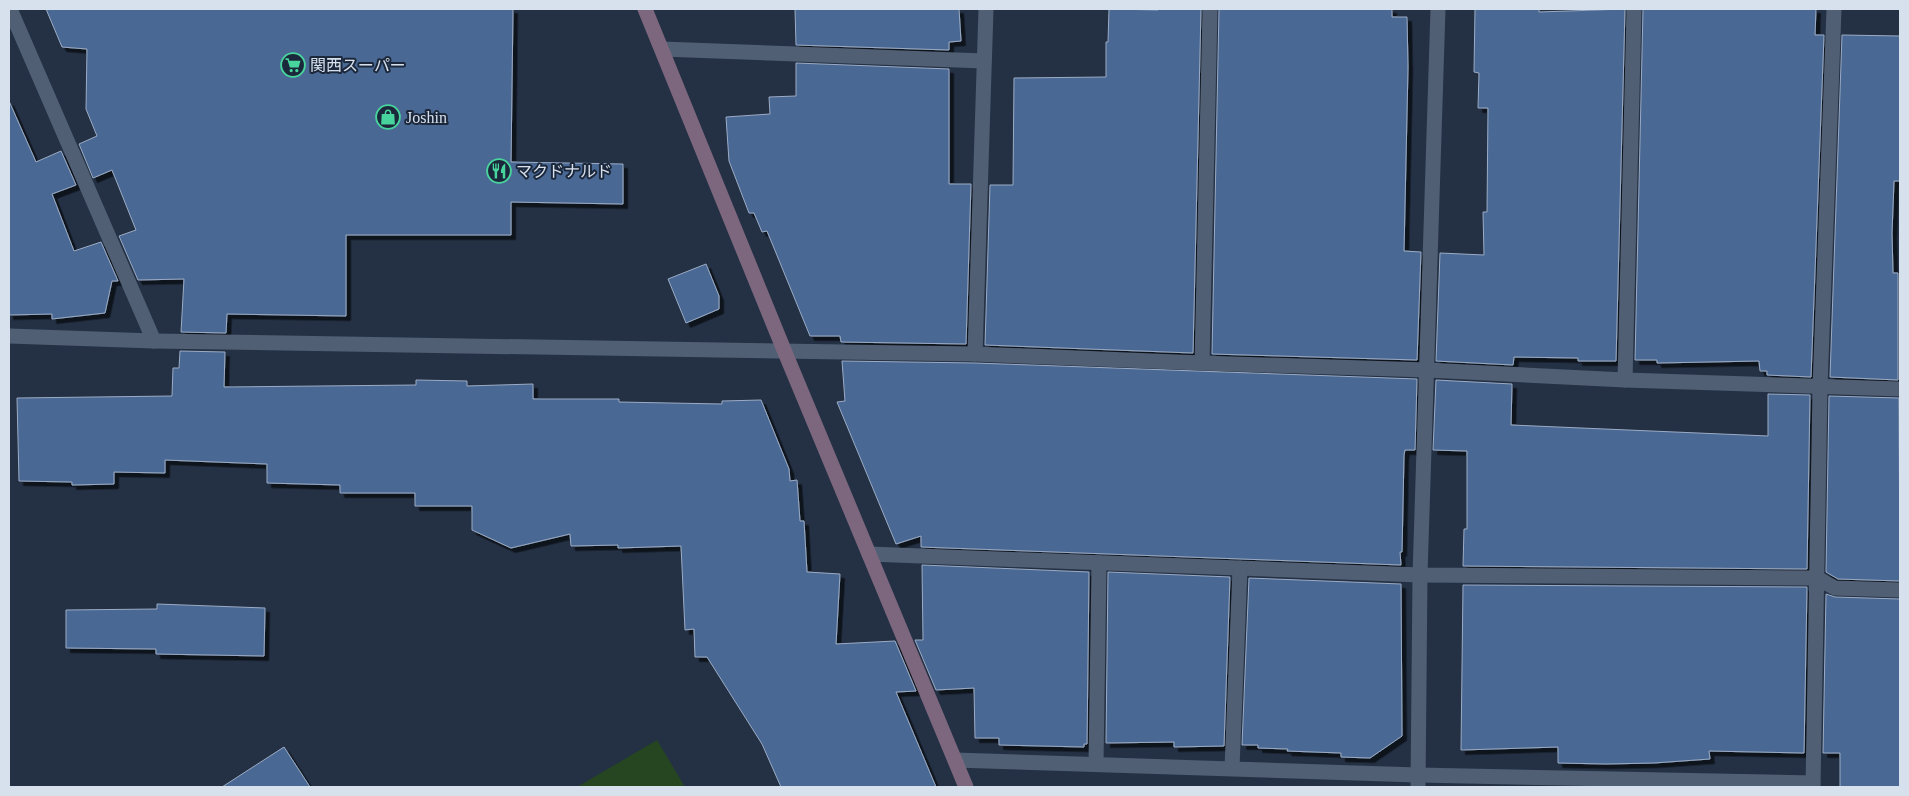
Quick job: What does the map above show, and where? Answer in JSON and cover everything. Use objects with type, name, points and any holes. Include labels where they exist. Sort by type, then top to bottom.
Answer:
[{"type":"street","points":[[10,9],[154,341]]},
{"type":"street","points":[[645,9],[784,350],[966,787]]},
{"type":"street","points":[[975,354],[986,9]]},
{"type":"street","points":[[1202,363],[1210,9]]},
{"type":"street","points":[[1418,781],[1420,575],[1438,9]]},
{"type":"street","points":[[1625,380],[1634,9]]},
{"type":"street","points":[[955,760],[1232,768],[1418,781],[1813,785],[1820,387],[1834,9]]},
{"type":"street","points":[[662,49],[984,61]]},
{"type":"street","points":[[9,336],[154,341],[975,354],[1900,389]]},
{"type":"street","points":[[869,554],[1420,575],[1817,578],[1835,588],[1900,590]]},
{"type":"street","points":[[1096,764],[1099,563]]},
{"type":"street","points":[[1232,768],[1240,568]]},
{"type":"green space","points":[[657,740],[685,787],[577,787]]},
{"type":"building","points":[[46,9],[513,9],[511,162],[623,164],[623,204],[511,202],[511,235],[346,235],[346,316],[227,314],[226,333],[181,332],[184,279],[138,280],[119,236],[136,230],[112,170],[93,178],[79,144],[97,136],[86,109],[87,49],[62,47]]},
{"type":"building","points":[[795,9],[959,9],[961,41],[949,42],[949,50],[796,45]]},
{"type":"building","points":[[1109,9],[1201,9],[1193,353],[985,345],[990,185],[1013,185],[1014,78],[1106,77],[1106,42],[1108,42]]},
{"type":"building","points":[[1219,9],[1392,9],[1392,17],[1407,17],[1408,67],[1404,251],[1421,252],[1417,360],[1212,354]]},
{"type":"building","points":[[1475,9],[1539,9],[1539,12],[1625,9],[1616,361],[1578,361],[1578,358],[1514,357],[1513,365],[1436,361],[1440,253],[1484,255],[1483,212],[1487,212],[1488,108],[1478,108],[1479,73],[1474,72]]},
{"type":"building","points":[[1643,9],[1816,9],[1815,35],[1824,35],[1811,377],[1767,375],[1767,371],[1760,371],[1759,361],[1657,363],[1657,360],[1635,360]]},
{"type":"building","points":[[1842,35],[1900,36],[1900,181],[1894,181],[1892,233],[1893,273],[1898,273],[1898,380],[1830,377]]},
{"type":"building","points":[[796,63],[949,69],[949,184],[971,184],[966,344],[841,342],[840,336],[810,336],[767,231],[762,232],[754,213],[749,213],[729,161],[726,117],[770,114],[769,97],[796,96]]},
{"type":"building","points":[[9,101],[36,162],[61,151],[76,185],[52,194],[74,251],[101,242],[118,281],[112,281],[105,313],[52,319],[52,314],[9,315]]},
{"type":"building","points":[[706,264],[719,296],[719,309],[686,323],[668,279]]},
{"type":"building","points":[[180,351],[225,352],[224,387],[416,385],[416,380],[467,381],[467,386],[533,384],[533,399],[619,399],[619,402],[722,404],[722,401],[761,400],[789,469],[790,481],[797,480],[800,521],[804,521],[807,572],[840,574],[836,644],[895,641],[916,691],[896,692],[936,787],[781,787],[762,744],[707,657],[695,657],[694,629],[685,630],[681,546],[618,548],[618,545],[571,546],[570,534],[511,548],[472,530],[472,506],[415,506],[415,493],[340,493],[340,485],[267,483],[267,464],[165,460],[165,473],[114,472],[114,484],[72,485],[72,482],[19,481],[17,398],[172,396],[173,368],[179,368]]},
{"type":"building","points":[[842,361],[975,363],[1417,379],[1415,450],[1405,450],[1404,455],[1401,565],[921,547],[921,536],[896,544],[837,402],[845,401]]},
{"type":"building","points":[[1436,380],[1512,384],[1511,425],[1768,436],[1768,394],[1810,395],[1807,569],[1463,566],[1464,529],[1467,529],[1467,451],[1433,450]]},
{"type":"building","points":[[1829,396],[1899,398],[1900,581],[1838,579],[1826,572]]},
{"type":"building","points":[[922,565],[1089,572],[1087,744],[1084,744],[1084,747],[999,745],[999,738],[975,738],[974,688],[936,690],[915,640],[923,640]]},
{"type":"building","points":[[1108,572],[1230,577],[1224,746],[1174,747],[1174,742],[1106,743]]},
{"type":"building","points":[[1249,578],[1401,584],[1402,736],[1370,758],[1341,757],[1341,753],[1287,751],[1288,749],[1258,748],[1258,745],[1242,745]]},
{"type":"building","points":[[1463,585],[1807,587],[1804,753],[1709,751],[1710,759],[1606,764],[1558,763],[1558,747],[1461,750]]},
{"type":"building","points":[[1826,594],[1835,597],[1900,599],[1900,787],[1840,787],[1840,753],[1823,753]]},
{"type":"building","points":[[157,604],[265,608],[264,656],[156,654],[156,649],[66,648],[66,610],[157,609]]},
{"type":"building","points":[[284,747],[310,787],[222,787]]},
{"type":"place","name":"関西スーパー","points":[[293,65]]},
{"type":"place","name":"Joshin","points":[[388,117]]},
{"type":"place","name":"マクドナルド","points":[[499,171]]}]
